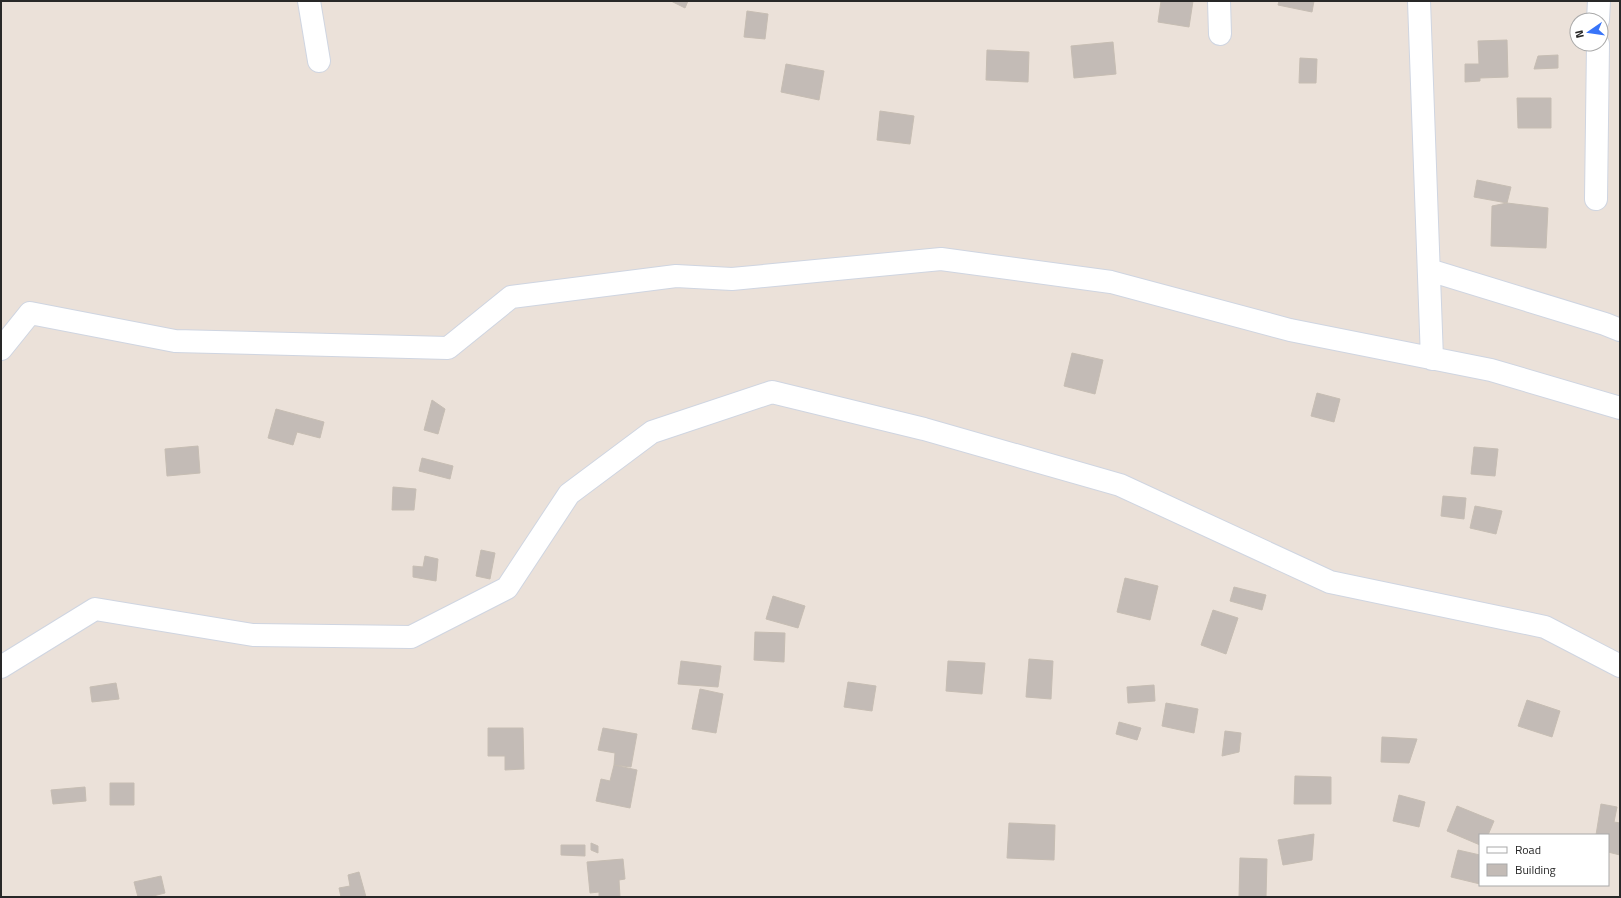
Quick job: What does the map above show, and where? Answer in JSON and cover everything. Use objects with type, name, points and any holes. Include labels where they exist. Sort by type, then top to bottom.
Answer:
[{"type":"street","points":[[309,1],[319,61]]},
{"type":"street","points":[[1219,1],[1220,34]]},
{"type":"street","points":[[1419,1],[1432,359]]},
{"type":"street","points":[[1598,12],[1599,1]]},
{"type":"street","points":[[1596,199],[1598,52]]},
{"type":"street","points":[[1,349],[30,313],[175,341],[448,348],[511,297],[676,276],[732,279],[942,259],[1111,282],[1290,330],[1491,370],[1620,408]]},
{"type":"street","points":[[1429,270],[1605,324],[1620,330]]},
{"type":"street","points":[[2,662],[95,609],[253,635],[411,637],[507,588],[569,494],[652,432],[772,392],[924,429],[1120,485],[1330,582],[1545,627],[1620,666]]},
{"type":"building","points":[[671,1],[688,1],[685,8]]},
{"type":"building","points":[[1161,1],[1193,1],[1189,27],[1158,22]]},
{"type":"building","points":[[1279,1],[1314,1],[1312,12],[1278,5]]},
{"type":"building","points":[[747,11],[768,14],[765,39],[744,37]]},
{"type":"building","points":[[1507,40],[1508,77],[1480,78],[1480,81],[1465,82],[1465,64],[1479,64],[1478,41]]},
{"type":"building","points":[[1113,42],[1116,74],[1074,78],[1071,46]]},
{"type":"building","points":[[987,50],[1029,52],[1028,82],[986,80]]},
{"type":"building","points":[[1558,55],[1558,68],[1534,69],[1538,56]]},
{"type":"building","points":[[1300,58],[1317,59],[1316,83],[1299,83]]},
{"type":"building","points":[[786,64],[824,71],[819,100],[781,92]]},
{"type":"building","points":[[1517,98],[1551,98],[1551,128],[1518,128]]},
{"type":"building","points":[[880,111],[914,116],[910,144],[877,140]]},
{"type":"building","points":[[1477,180],[1511,187],[1507,203],[1474,197]]},
{"type":"building","points":[[1507,203],[1548,208],[1546,248],[1491,246],[1492,206]]},
{"type":"building","points":[[1072,353],[1103,360],[1095,394],[1064,386]]},
{"type":"building","points":[[1317,393],[1340,399],[1334,422],[1311,416]]},
{"type":"building","points":[[432,400],[445,409],[438,434],[424,430]]},
{"type":"building","points":[[276,409],[324,422],[320,438],[297,432],[293,445],[268,438]]},
{"type":"building","points":[[198,446],[200,473],[167,476],[165,449]]},
{"type":"building","points":[[1474,447],[1498,449],[1495,476],[1471,474]]},
{"type":"building","points":[[422,458],[453,466],[450,479],[419,471]]},
{"type":"building","points":[[393,487],[416,489],[414,510],[392,510]]},
{"type":"building","points":[[1443,496],[1466,498],[1464,519],[1441,516]]},
{"type":"building","points":[[1475,506],[1502,511],[1496,534],[1470,528]]},
{"type":"building","points":[[481,550],[495,553],[490,579],[476,576]]},
{"type":"building","points":[[425,556],[438,559],[436,581],[413,577],[413,566],[423,567]]},
{"type":"building","points":[[1125,578],[1158,586],[1150,620],[1117,612]]},
{"type":"building","points":[[1234,587],[1266,595],[1262,610],[1230,601]]},
{"type":"building","points":[[773,596],[805,606],[798,628],[766,619]]},
{"type":"building","points":[[1213,610],[1238,618],[1226,654],[1201,645]]},
{"type":"building","points":[[755,632],[785,633],[784,662],[754,660]]},
{"type":"building","points":[[1029,659],[1053,661],[1051,699],[1026,697]]},
{"type":"building","points":[[681,661],[721,666],[718,687],[678,684]]},
{"type":"building","points":[[948,661],[985,663],[982,694],[946,691]]},
{"type":"building","points":[[848,682],[876,686],[872,711],[844,707]]},
{"type":"building","points":[[116,683],[119,699],[92,702],[90,687]]},
{"type":"building","points":[[1154,685],[1155,701],[1128,703],[1127,687]]},
{"type":"building","points":[[700,689],[723,694],[716,733],[692,729]]},
{"type":"building","points":[[1527,700],[1560,711],[1552,737],[1518,726]]},
{"type":"building","points":[[1166,703],[1198,709],[1194,733],[1162,726]]},
{"type":"building","points":[[1119,722],[1141,728],[1137,740],[1116,734]]},
{"type":"building","points":[[488,728],[523,728],[524,769],[505,770],[505,756],[488,756]]},
{"type":"building","points":[[603,728],[637,734],[631,767],[614,765],[615,753],[598,750]]},
{"type":"building","points":[[1225,731],[1241,733],[1239,752],[1222,756]]},
{"type":"building","points":[[1382,737],[1417,739],[1409,763],[1381,762]]},
{"type":"building","points":[[614,765],[637,770],[630,808],[596,801],[601,779],[610,781]]},
{"type":"building","points":[[1295,776],[1331,777],[1331,804],[1294,804]]},
{"type":"building","points":[[110,783],[134,783],[134,805],[110,805]]},
{"type":"building","points":[[85,787],[86,801],[53,804],[51,790]]},
{"type":"building","points":[[1399,795],[1425,802],[1419,827],[1393,821]]},
{"type":"building","points":[[1601,804],[1617,807],[1614,822],[1620,823],[1620,855],[1609,852],[1609,834],[1596,834]]},
{"type":"building","points":[[1457,806],[1494,821],[1488,834],[1479,834],[1479,845],[1447,831]]},
{"type":"building","points":[[1009,823],[1055,825],[1054,860],[1007,858]]},
{"type":"building","points":[[1314,834],[1312,860],[1283,865],[1278,840]]},
{"type":"building","points":[[591,843],[598,846],[598,853],[591,850]]},
{"type":"building","points":[[561,845],[585,845],[585,856],[561,855]]},
{"type":"building","points":[[1458,850],[1479,855],[1479,884],[1451,877]]},
{"type":"building","points":[[1240,858],[1267,859],[1266,897],[1239,897]]},
{"type":"building","points":[[623,859],[625,879],[619,880],[620,897],[599,897],[599,892],[590,893],[587,862]]},
{"type":"building","points":[[359,872],[366,897],[341,897],[339,888],[350,886],[348,875]]},
{"type":"building","points":[[161,876],[165,893],[149,897],[138,897],[134,882]]}]
